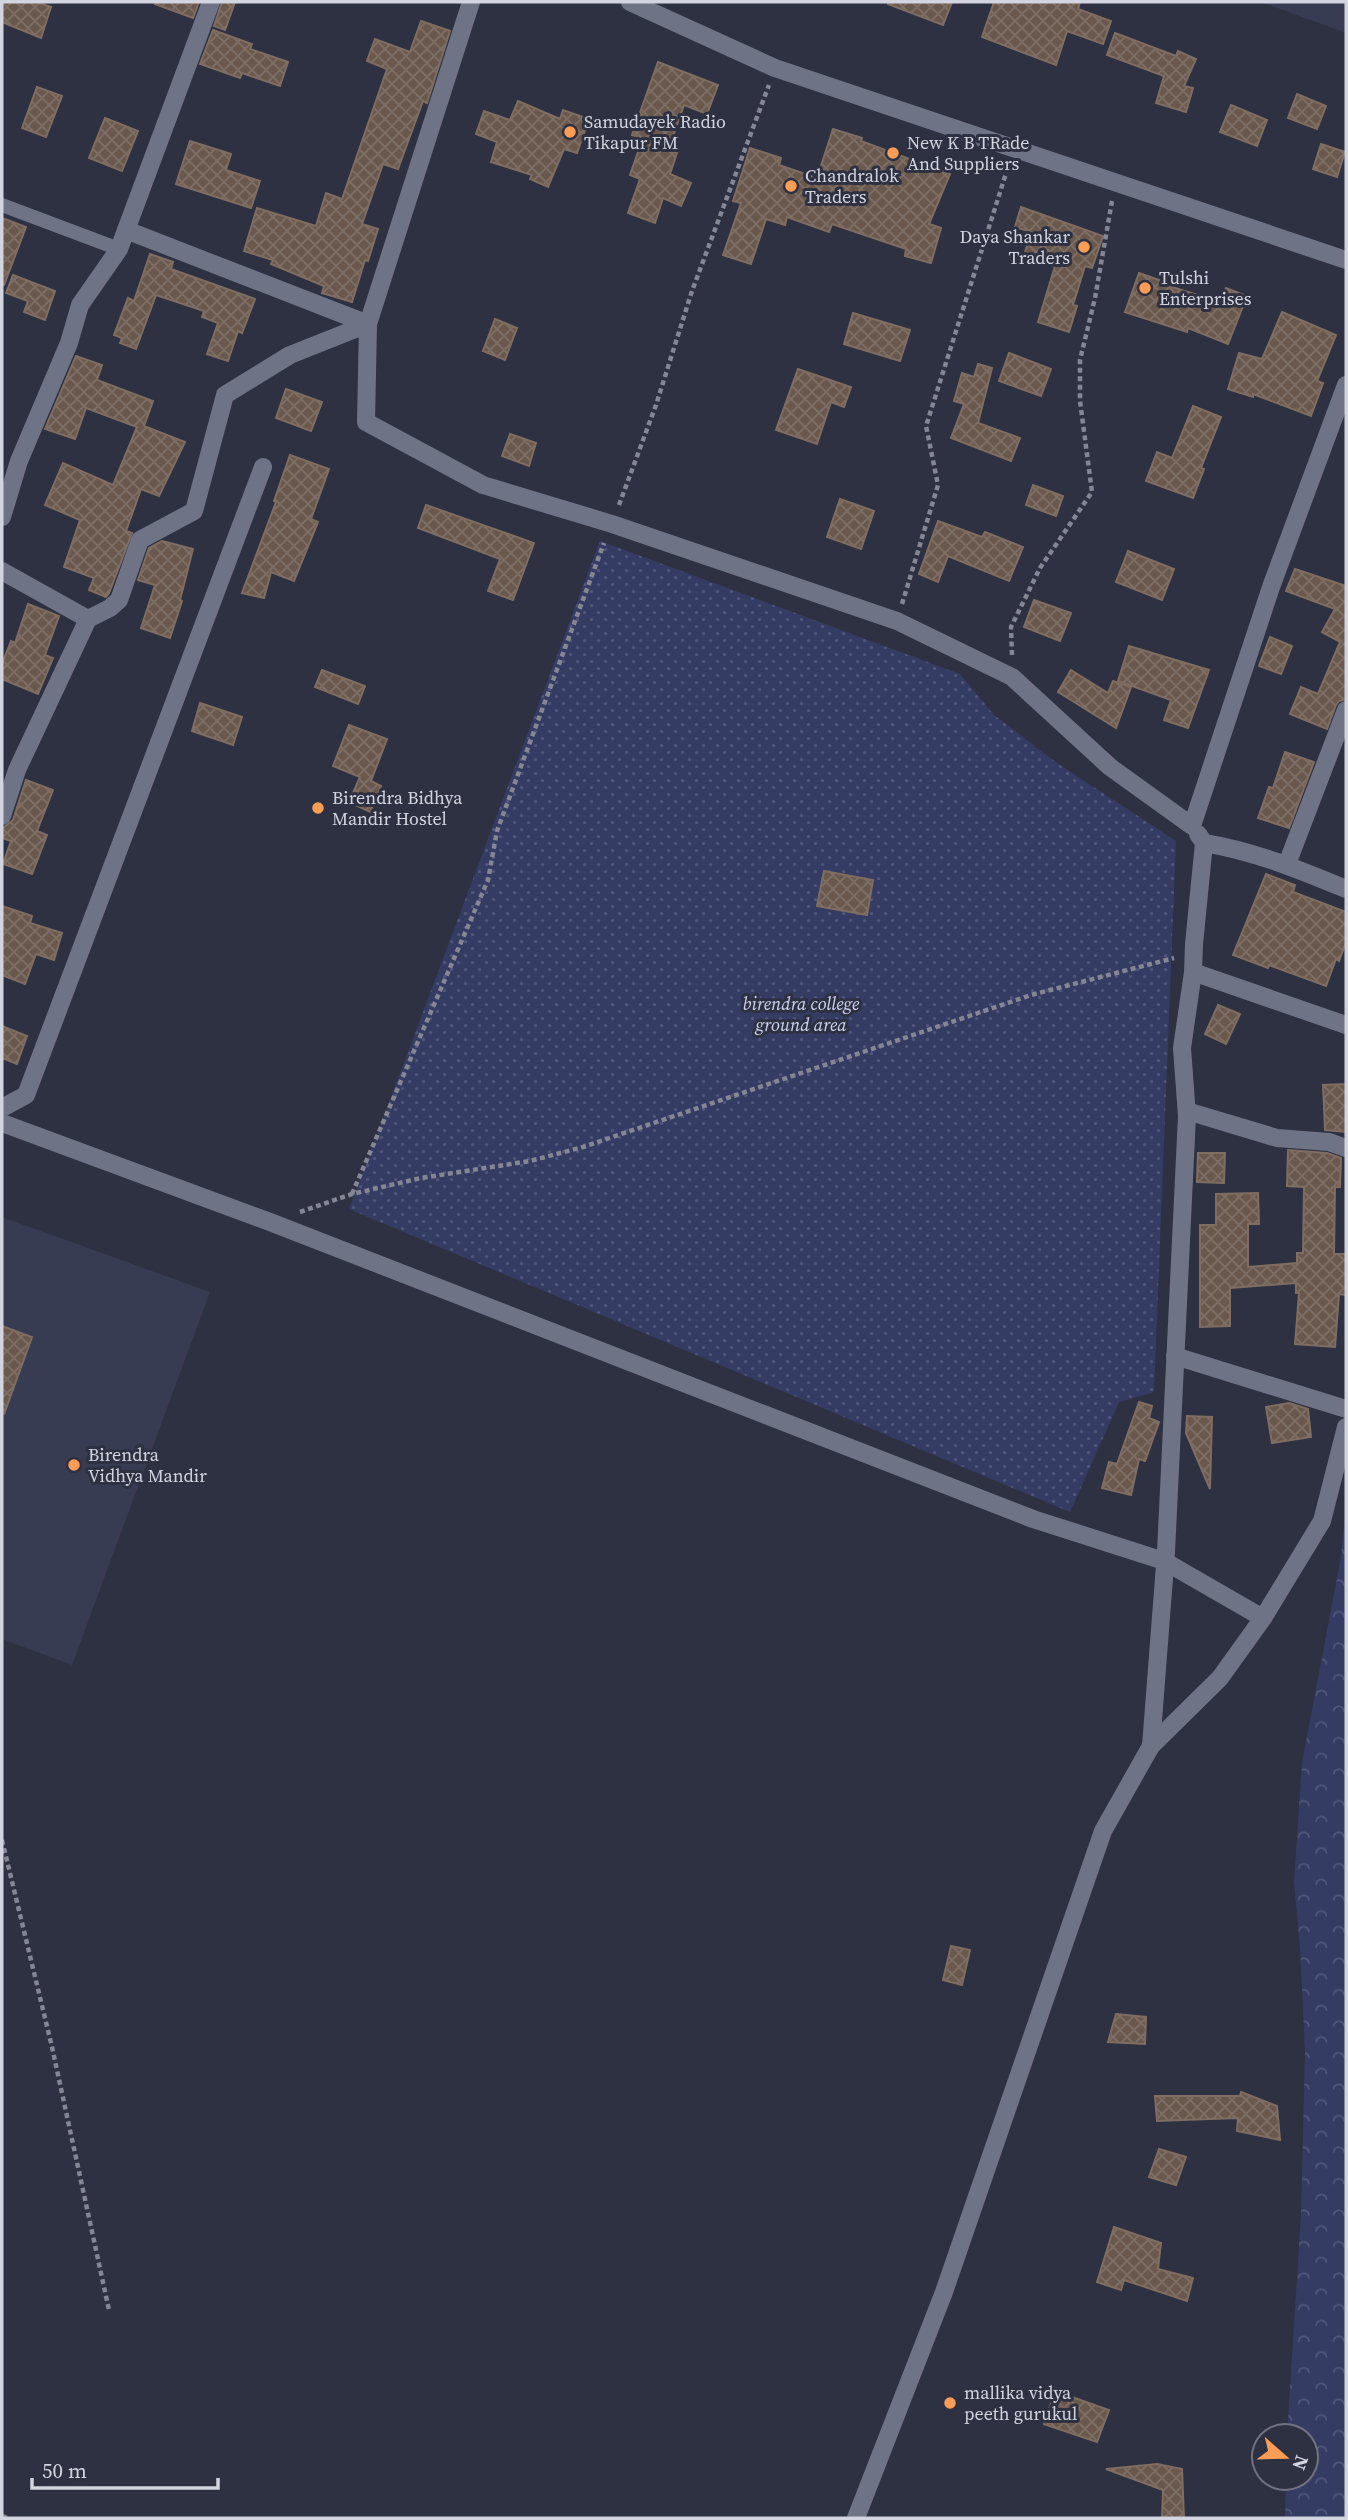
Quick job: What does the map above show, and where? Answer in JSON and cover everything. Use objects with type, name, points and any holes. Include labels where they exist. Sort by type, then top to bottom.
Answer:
[{"type":"street","points":[[2,517],[19,461],[69,343],[80,305],[119,249],[211,2]]},
{"type":"street","points":[[471,2],[368,324],[366,422],[483,485],[612,524],[897,621],[1013,677],[1110,767],[1192,826],[1204,844],[1194,944],[1194,972],[1182,1048],[1187,1111],[1164,1561],[1151,1746]]},
{"type":"street","points":[[630,2],[775,68],[1346,260]]},
{"type":"street","points":[[125,230],[368,324]]},
{"type":"street","points":[[2,816],[10,766],[88,619],[110,608],[119,600],[140,540],[194,511],[225,395],[290,355],[368,324]]},
{"type":"street","points":[[1192,826],[1271,587],[1346,385]]},
{"type":"street","points":[[2,1108],[26,1095],[263,467]]},
{"type":"street","points":[[2,571],[88,619]]},
{"type":"street","points":[[1287,864],[1346,710]]},
{"type":"street","points":[[1204,844],[1229,847],[1287,864],[1346,889]]},
{"type":"street","points":[[1194,972],[1346,1025]]},
{"type":"street","points":[[1187,1111],[1277,1138],[1329,1142],[1346,1148]]},
{"type":"street","points":[[2,1123],[270,1222],[1020,1514],[1164,1561],[1263,1618]]},
{"type":"street","points":[[1175,1356],[1346,1409]]},
{"type":"street","points":[[856,2518],[944,2292],[1103,1831],[1151,1746],[1220,1678],[1263,1618],[1322,1521],[1346,1427]]},
{"type":"lane","points":[[2,205],[119,249]]},
{"type":"path","points":[[352,1194],[488,880],[497,831],[656,405],[692,291],[775,68]]},
{"type":"path","points":[[897,621],[938,485],[926,426],[1014,148]]},
{"type":"path","points":[[1013,677],[1010,627],[1040,568],[1092,492],[1080,401],[1080,360],[1095,298],[1115,182]]},
{"type":"path","points":[[270,1222],[352,1194],[421,1178],[530,1161],[583,1147],[1031,995],[1181,957],[1194,944]]},
{"type":"path","points":[[2,1840],[52,2047],[109,2310]]},
{"type":"path","points":[[2,2516],[8,2518]]},
{"type":"shaded area","points":[[1261,2],[1346,2],[1346,33]]},
{"type":"shaded area","name":"Birendra Vidhya Mandir","points":[[2,1217],[210,1292],[72,1665],[2,1639]]},
{"type":"green space","name":"birendra college ground area","points":[[600,541],[960,674],[994,715],[1057,763],[1176,841],[1154,1392],[1119,1402],[1070,1512],[349,1209]]},
{"type":"green space","points":[[1346,1502],[1346,2518],[1285,2518],[1286,2492],[1320,2492],[1320,2422],[1288,2422],[1301,2216],[1305,2052],[1294,1882],[1302,1763],[1341,1557]]},
{"type":"building","points":[[2,2],[36,2],[51,7],[41,38],[2,22]]},
{"type":"building","points":[[155,2],[199,2],[193,18]]},
{"type":"building","points":[[222,2],[235,2],[225,30],[214,26]]},
{"type":"building","points":[[888,2],[952,2],[943,25]]},
{"type":"building","points":[[994,2],[1080,2],[1078,9],[1111,21],[1103,44],[1067,31],[1056,65],[982,37]]},
{"type":"building","points":[[421,21],[450,31],[427,103],[423,101],[398,169],[383,164],[362,224],[378,229],[352,302],[322,293],[324,286],[271,264],[273,260],[244,251],[257,208],[316,226],[326,193],[342,199],[387,69],[367,61],[375,39],[410,52]]},
{"type":"building","points":[[213,30],[252,44],[250,49],[288,62],[280,86],[242,73],[240,78],[200,64]]},
{"type":"building","points":[[1115,33],[1176,56],[1178,51],[1196,59],[1184,86],[1193,88],[1186,112],[1156,103],[1164,76],[1107,55]]},
{"type":"building","points":[[658,62],[718,85],[707,114],[684,105],[668,150],[677,153],[670,174],[691,183],[681,206],[663,198],[655,223],[628,213],[640,179],[630,175],[643,138],[632,135]]},
{"type":"building","points":[[37,87],[62,96],[46,137],[22,128]]},
{"type":"building","points":[[1297,94],[1326,106],[1317,129],[1288,118]]},
{"type":"building","points":[[518,101],[560,119],[563,110],[589,119],[577,153],[564,149],[548,187],[530,179],[532,175],[491,162],[497,142],[476,134],[484,111],[510,120]]},
{"type":"building","points":[[1231,105],[1267,120],[1257,146],[1220,132]]},
{"type":"building","points":[[105,118],[138,131],[122,171],[89,158]]},
{"type":"building","points":[[833,129],[950,174],[929,224],[941,228],[931,263],[905,256],[906,249],[832,224],[829,232],[787,217],[785,225],[766,219],[751,264],[723,255],[741,203],[733,201],[750,148],[781,158],[779,165],[817,178]]},
{"type":"building","points":[[190,141],[231,154],[226,170],[260,181],[251,208],[176,184]]},
{"type":"building","points":[[1321,144],[1345,152],[1337,177],[1313,169]]},
{"type":"building","points":[[1021,207],[1103,236],[1092,268],[1085,266],[1073,305],[1077,306],[1069,332],[1038,322],[1055,266],[1024,256],[1031,232],[1015,227]]},
{"type":"building","points":[[2,218],[26,227],[4,285],[2,285]]},
{"type":"building","points":[[150,254],[173,262],[171,269],[255,299],[242,333],[238,331],[228,361],[207,354],[218,323],[202,317],[204,311],[156,295],[136,349],[120,343],[122,338],[114,335],[128,298],[134,301]]},
{"type":"building","points":[[1139,273],[1159,280],[1159,283],[1220,302],[1226,288],[1247,296],[1228,344],[1188,328],[1187,332],[1125,312]]},
{"type":"building","points":[[13,275],[55,291],[45,320],[24,312],[28,301],[6,293]]},
{"type":"building","points":[[1282,312],[1336,335],[1317,381],[1323,383],[1311,416],[1253,394],[1253,397],[1228,389],[1239,353],[1262,359]]},
{"type":"building","points":[[853,313],[910,330],[900,361],[844,344]]},
{"type":"building","points":[[495,319],[517,328],[505,360],[483,351]]},
{"type":"building","points":[[1009,353],[1051,369],[1041,396],[999,381]]},
{"type":"building","points":[[76,356],[102,365],[97,380],[153,401],[144,426],[185,442],[159,496],[141,489],[126,531],[132,533],[106,597],[89,590],[94,578],[64,567],[80,520],[45,505],[63,463],[113,485],[137,427],[86,408],[75,439],[45,429]]},
{"type":"building","points":[[978,364],[992,368],[978,423],[1020,438],[1011,461],[951,438],[964,404],[954,401],[962,373],[974,377]]},
{"type":"building","points":[[798,369],[851,387],[844,407],[831,402],[817,444],[776,430]]},
{"type":"building","points":[[286,389],[322,402],[311,431],[276,418]]},
{"type":"building","points":[[1193,406],[1221,417],[1201,468],[1204,469],[1193,498],[1146,481],[1157,452],[1172,458]]},
{"type":"building","points":[[510,434],[536,443],[529,466],[502,456]]},
{"type":"building","points":[[290,455],[329,469],[311,519],[318,522],[294,581],[271,572],[264,598],[242,593],[276,502],[274,501]]},
{"type":"building","points":[[1033,485],[1063,496],[1056,516],[1026,505]]},
{"type":"building","points":[[840,499],[874,511],[861,549],[827,537]]},
{"type":"building","points":[[426,505],[534,543],[513,600],[488,591],[500,559],[418,528]]},
{"type":"building","points":[[938,521],[982,537],[985,532],[1023,547],[1009,581],[948,556],[938,582],[919,574]]},
{"type":"building","points":[[162,541],[193,549],[180,600],[182,601],[170,638],[141,628],[155,585],[138,580],[149,548]]},
{"type":"building","points":[[1128,551],[1174,569],[1162,600],[1116,582]]},
{"type":"building","points":[[1295,569],[1346,586],[1346,699],[1336,705],[1327,729],[1290,714],[1301,687],[1318,694],[1340,642],[1322,632],[1335,609],[1286,591]]},
{"type":"building","points":[[1034,600],[1071,613],[1060,641],[1024,627]]},
{"type":"building","points":[[28,604],[59,616],[45,655],[53,658],[38,694],[2,679],[2,664],[11,641],[15,643]]},
{"type":"building","points":[[1270,637],[1292,646],[1281,674],[1259,666]]},
{"type":"building","points":[[1129,646],[1209,670],[1188,728],[1164,720],[1171,700],[1118,681]]},
{"type":"building","points":[[322,670],[365,686],[358,704],[315,687]]},
{"type":"building","points":[[1071,670],[1108,693],[1113,681],[1131,687],[1116,728],[1058,692]]},
{"type":"building","points":[[200,703],[242,717],[233,745],[192,731]]},
{"type":"building","points":[[349,725],[387,739],[371,781],[381,786],[370,812],[349,802],[360,777],[333,766]]},
{"type":"building","points":[[1285,752],[1314,762],[1289,828],[1258,818],[1269,787],[1273,788]]},
{"type":"building","points":[[26,780],[53,790],[37,831],[47,835],[32,874],[3,864],[11,841],[2,838],[2,834],[4,827],[13,820]]},
{"type":"building","points":[[824,871],[873,880],[867,915],[817,906]]},
{"type":"building","points":[[1266,874],[1295,885],[1293,892],[1346,912],[1346,942],[1326,986],[1233,955]]},
{"type":"building","points":[[2,906],[32,916],[30,923],[62,933],[54,960],[36,954],[25,984],[2,975]]},
{"type":"building","points":[[1218,1005],[1240,1014],[1226,1044],[1205,1034]]},
{"type":"building","points":[[2,1026],[27,1036],[17,1064],[2,1058]]},
{"type":"building","points":[[1346,1084],[1346,1132],[1325,1130],[1323,1085]]},
{"type":"building","points":[[1288,1150],[1327,1153],[1341,1158],[1340,1187],[1335,1187],[1334,1254],[1346,1254],[1346,1295],[1339,1294],[1335,1347],[1295,1344],[1299,1293],[1296,1293],[1296,1283],[1230,1288],[1230,1326],[1200,1327],[1200,1225],[1216,1225],[1216,1194],[1258,1193],[1259,1224],[1248,1224],[1248,1267],[1297,1263],[1297,1253],[1303,1253],[1304,1187],[1287,1186]]},
{"type":"building","points":[[1198,1153],[1225,1153],[1224,1183],[1197,1182]]},
{"type":"building","points":[[2,1326],[32,1337],[4,1414],[2,1413]]},
{"type":"building","points":[[1139,1402],[1152,1406],[1149,1418],[1159,1422],[1145,1461],[1139,1459],[1131,1495],[1102,1488],[1109,1462],[1117,1464]]},
{"type":"building","points":[[1289,1403],[1308,1409],[1311,1437],[1272,1443],[1266,1407]]},
{"type":"building","points":[[1187,1416],[1212,1417],[1210,1489],[1186,1433]]},
{"type":"building","points":[[951,1946],[970,1950],[962,1985],[943,1980]]},
{"type":"building","points":[[1116,2014],[1146,2017],[1145,2044],[1108,2042]]},
{"type":"building","points":[[1241,2092],[1277,2106],[1280,2140],[1237,2131],[1238,2118],[1157,2121],[1155,2096],[1240,2096]]},
{"type":"building","points":[[1159,2149],[1186,2157],[1176,2185],[1149,2177]]},
{"type":"building","points":[[1114,2227],[1161,2243],[1158,2269],[1193,2278],[1187,2301],[1124,2280],[1121,2290],[1097,2282]]},
{"type":"building","points":[[1055,2391],[1109,2410],[1097,2442],[1044,2424]]},
{"type":"building","points":[[1157,2464],[1182,2469],[1184,2518],[1162,2518],[1163,2490],[1106,2469]]},
{"type":"place","name":"Samudayek Radio Tikapur FM","points":[[570,132]]},
{"type":"place","name":"New K B TRade And Suppliers","points":[[893,153]]},
{"type":"place","name":"Chandralok Traders","points":[[791,186]]},
{"type":"place","name":"Daya Shankar Traders","points":[[1084,247]]},
{"type":"place","name":"Tulshi Enterprises","points":[[1145,288]]},
{"type":"place","name":"Birendra Bidhya Mandir Hostel","points":[[318,808]]},
{"type":"place","name":"Birendra Vidhya Mandir","points":[[74,1465]]},
{"type":"place","name":"mallika vidya peeth gurukul","points":[[950,2403]]}]
